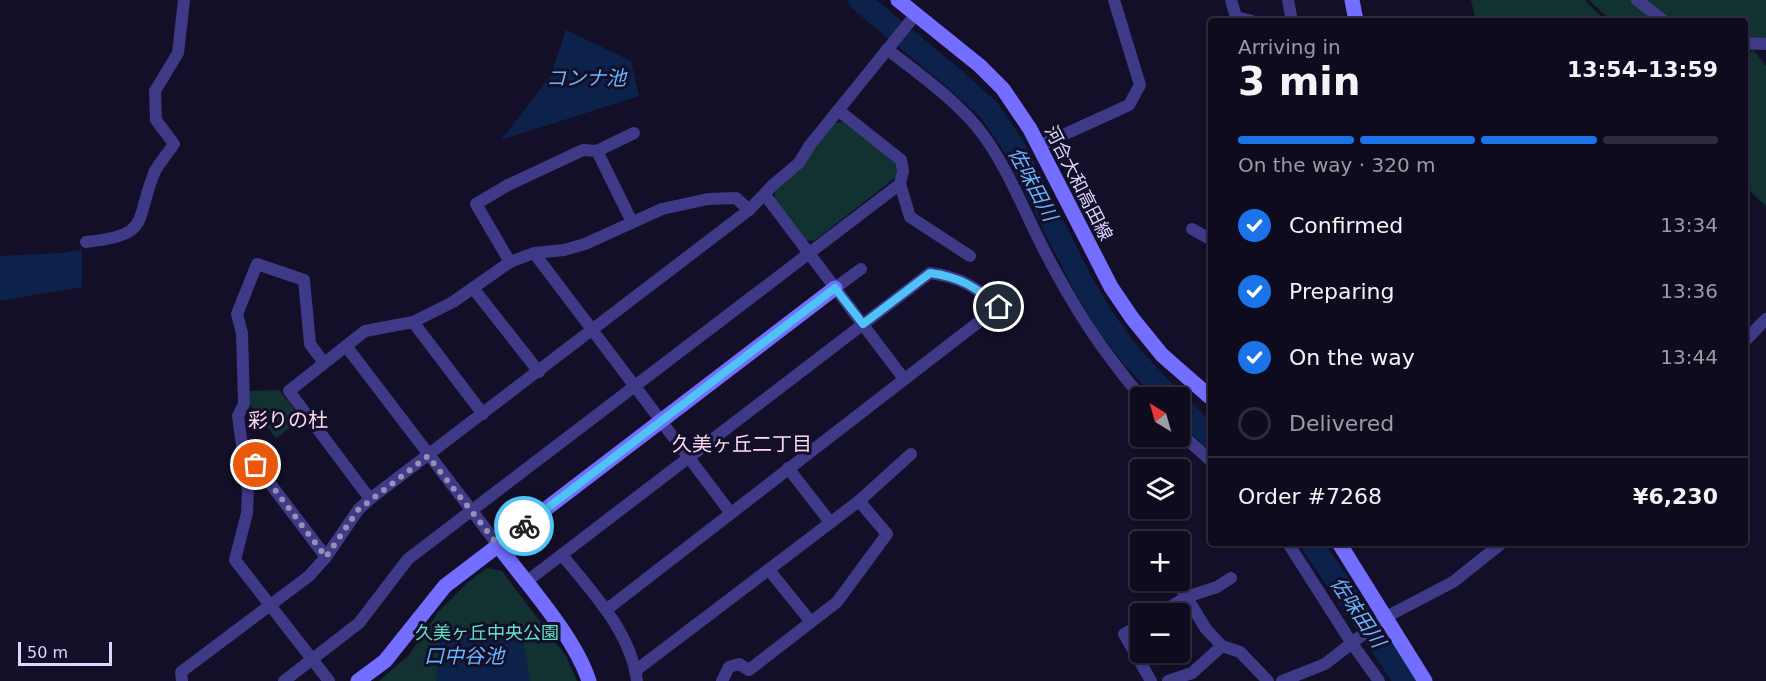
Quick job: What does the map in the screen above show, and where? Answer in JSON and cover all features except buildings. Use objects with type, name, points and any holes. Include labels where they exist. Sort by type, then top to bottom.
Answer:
[{"type":"street","points":[[86,242],[112,239],[130,232],[140,220],[156,170],[174,144],[156,120],[155,92],[178,52],[184,0]]},
{"type":"street","name":"河合大和高田線","points":[[898,0],[980,66],[1003,89],[1030,129],[1111,287],[1162,355],[1208,395]]},
{"type":"street","points":[[1039,146],[1129,105],[1140,85],[1114,0]]},
{"type":"street","points":[[1231,0],[1236,17],[1240,18]]},
{"type":"street","points":[[1288,0],[1291,18]]},
{"type":"street","points":[[1352,0],[1355,18]]},
{"type":"street","points":[[1637,0],[1660,18]]},
{"type":"street","points":[[182,681],[181,672],[309,576],[326,557],[351,519],[370,500],[749,210],[774,184],[799,163],[810,145],[916,14]]},
{"type":"street","points":[[1748,43],[1766,44]]},
{"type":"street","points":[[888,49],[955,105],[977,128],[1003,167],[1073,305],[1114,365],[1133,387]]},
{"type":"street","points":[[838,110],[901,160],[903,171],[900,183],[910,217],[970,256]]},
{"type":"street","points":[[510,262],[476,204],[508,185],[583,150],[597,151],[634,133]]},
{"type":"street","points":[[597,151],[632,222]]},
{"type":"street","points":[[284,681],[359,623],[408,559],[900,183]]},
{"type":"street","points":[[765,195],[904,380]]},
{"type":"street","points":[[370,500],[289,391],[345,346],[365,331],[414,322],[453,302],[510,262],[534,253],[564,250],[585,244],[662,209],[708,199],[735,198],[749,210]]},
{"type":"street","points":[[1192,229],[1208,238]]},
{"type":"street","points":[[534,253],[730,512]]},
{"type":"street","points":[[324,363],[310,344],[304,280],[257,264],[237,315],[242,333],[244,404],[238,416],[248,490],[247,513],[235,560],[328,681]]},
{"type":"street","points":[[358,681],[384,661],[445,586],[861,269]]},
{"type":"street","points":[[526,582],[930,273],[950,276],[979,289],[999,307],[730,512],[606,610]]},
{"type":"street","points":[[473,288],[539,372]]},
{"type":"street","points":[[1748,338],[1766,319]]},
{"type":"street","points":[[414,322],[483,414]]},
{"type":"street","points":[[345,346],[574,646],[589,681]]},
{"type":"street","points":[[1190,442],[1208,458]]},
{"type":"street","points":[[242,446],[326,557]]},
{"type":"street","points":[[562,555],[606,610],[623,637],[636,676],[859,501],[911,454]]},
{"type":"street","points":[[788,468],[830,522]]},
{"type":"street","points":[[722,681],[729,667],[739,664],[748,670],[837,602],[887,534],[859,501]]},
{"type":"street","points":[[1290,546],[1351,642],[1379,681]]},
{"type":"street","points":[[1341,546],[1425,681]]},
{"type":"street","points":[[1282,681],[1325,664],[1384,618],[1453,582],[1498,546]]},
{"type":"street","points":[[769,570],[811,622]]},
{"type":"street","points":[[1176,603],[1186,597],[1217,587],[1231,578]]},
{"type":"street","points":[[1182,591],[1206,629],[1222,646],[1240,652],[1268,681]]},
{"type":"street","points":[[1130,631],[1124,634],[1130,644]]},
{"type":"street","points":[[1168,681],[1192,673],[1222,646]]},
{"type":"street","points":[[1141,663],[1151,681]]},
{"type":"green space","points":[[1471,0],[1585,0],[1603,18],[1475,18]]},
{"type":"green space","points":[[1589,0],[1766,0],[1766,50],[1748,50],[1748,18],[1608,18]]},
{"type":"green space","points":[[1753,50],[1766,66],[1766,207],[1748,188],[1748,55]]},
{"type":"green space","points":[[843,122],[893,159],[897,166],[896,177],[814,241],[806,240],[774,198],[776,189],[804,167],[814,149],[835,123]]},
{"type":"green space","points":[[279,390],[302,419],[276,438],[249,403],[249,391]]},
{"type":"green space","name":"久美ヶ丘中央公園","points":[[487,568],[502,571],[566,656],[577,681],[379,681],[409,655],[439,611],[467,583]]},
{"type":"water","name":"コンナ池","points":[[566,30],[631,61],[639,96],[501,140],[551,75]]},
{"type":"water","points":[[82,249],[82,287],[0,301],[0,256],[61,253]]},
{"type":"water","name":"口中谷池","points":[[441,629],[523,640],[530,681],[436,681]]},
{"type":"waterway","name":"佐味田川","points":[[859,0],[989,110],[1014,147],[1084,286],[1106,322],[1131,356],[1161,387]]},
{"type":"waterway","name":"佐味田川","points":[[1190,417],[1208,434]]},
{"type":"waterway","name":"佐味田川","points":[[1313,546],[1405,681]]},
{"type":"way so far","points":[[256,465],[326,557],[358,510],[428,456],[498,545],[524,526]]},
{"type":"district","name":"彩りの杜","points":[[288,420]]},
{"type":"district","name":"久美ヶ丘二丁目","points":[[742,444]]},
{"type":"route","points":[[524,526],[835,288],[863,324],[930,273],[950,276],[979,289],[999,307]]}]
